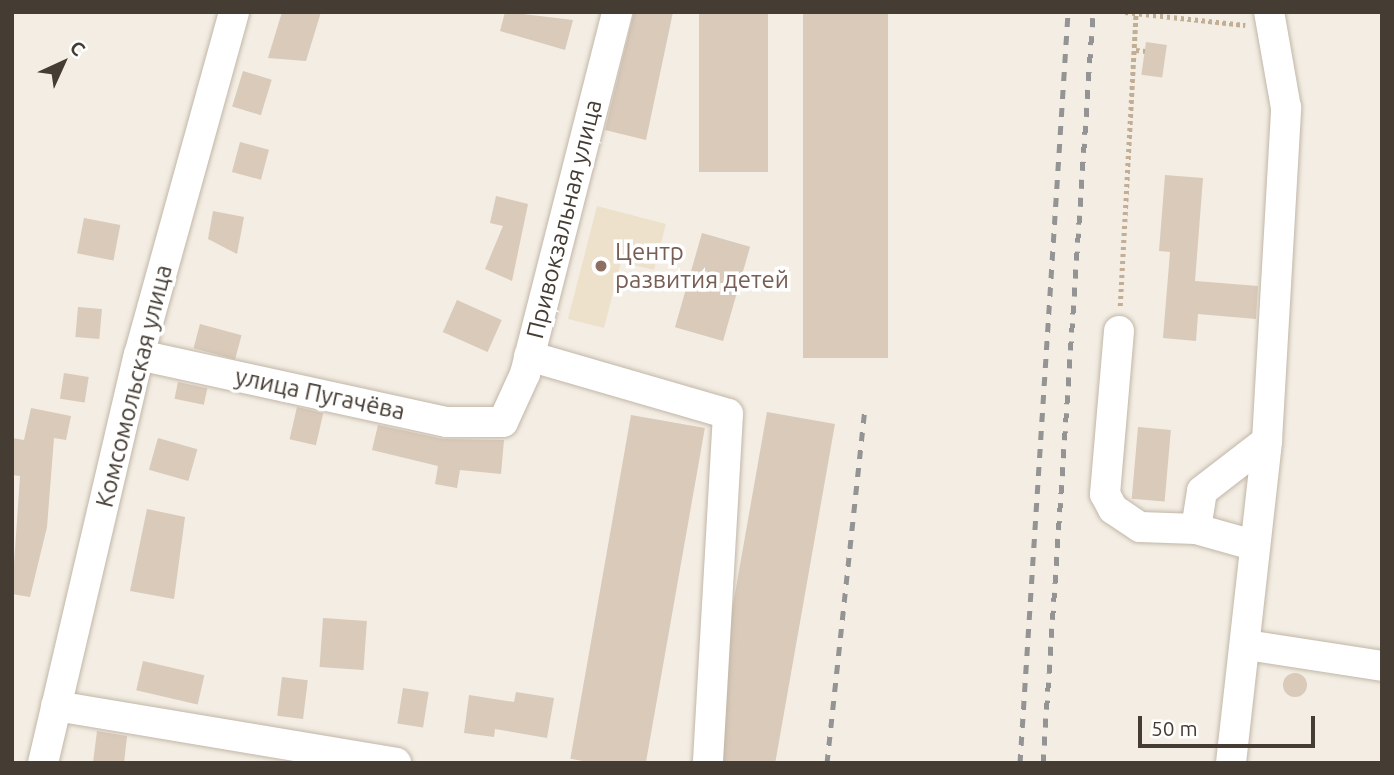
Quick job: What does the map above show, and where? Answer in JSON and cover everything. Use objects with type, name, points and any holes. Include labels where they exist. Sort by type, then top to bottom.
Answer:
[{"type":"street","name":"Комсомольская улица","points":[[43,763],[139,355],[234,12]]},
{"type":"street","name":"Привокзальная улица","points":[[503,422],[529,356],[617,12]]},
{"type":"street","points":[[1231,763],[1247,645],[1253,545],[1267,441],[1286,108],[1270,20]]},
{"type":"street","points":[[1119,331],[1105,494],[1113,509],[1140,527],[1196,529],[1253,545]]},
{"type":"street","name":"улица Пугачёва","points":[[139,355],[446,422],[503,422]]},
{"type":"street","points":[[529,356],[728,414],[708,763]]},
{"type":"street","points":[[1196,529],[1202,491],[1267,441]]},
{"type":"street","points":[[1247,645],[1382,666]]},
{"type":"street","points":[[56,706],[396,763]]},
{"type":"path","points":[[1125,12],[1136,15],[1270,20]]},
{"type":"path","points":[[1119,331],[1136,15]]},
{"type":"path","points":[[1136,50],[1145,51]]},
{"type":"shaded area","name":"Центр развития детей","points":[[597,206],[666,224],[654,270],[621,262],[604,328],[568,319]]},
{"type":"building","points":[[282,12],[321,12],[306,61],[268,58]]},
{"type":"building","points":[[505,12],[573,20],[565,50],[500,31]]},
{"type":"building","points":[[634,12],[673,12],[646,140],[605,130]]},
{"type":"building","points":[[699,12],[768,12],[768,172],[699,172]]},
{"type":"building","points":[[803,12],[888,12],[888,358],[803,358]]},
{"type":"building","points":[[1146,42],[1167,45],[1162,78],[1141,75]]},
{"type":"building","points":[[243,71],[272,80],[261,115],[232,106]]},
{"type":"building","points":[[240,142],[269,150],[261,180],[232,172]]},
{"type":"building","points":[[1165,175],[1203,178],[1195,281],[1258,286],[1256,319],[1198,314],[1196,341],[1163,338],[1170,252],[1159,251]]},
{"type":"building","points":[[496,196],[528,204],[512,281],[485,269],[503,226],[490,223]]},
{"type":"building","points":[[213,211],[244,217],[237,254],[208,239]]},
{"type":"building","points":[[84,218],[120,225],[113,260],[77,253]]},
{"type":"building","points":[[702,233],[750,247],[723,341],[675,327]]},
{"type":"building","points":[[457,300],[502,320],[488,352],[443,332]]},
{"type":"building","points":[[78,307],[102,309],[99,339],[75,337]]},
{"type":"building","points":[[200,324],[242,335],[235,359],[194,348]]},
{"type":"building","points":[[64,373],[89,377],[85,403],[60,399]]},
{"type":"building","points":[[178,382],[207,388],[204,405],[174,399]]},
{"type":"building","points":[[297,407],[323,413],[316,445],[290,439]]},
{"type":"building","points":[[31,408],[71,416],[66,440],[54,438],[47,527],[30,597],[12,594],[20,476],[12,475],[12,438],[24,440]]},
{"type":"building","points":[[767,412],[835,424],[775,763],[725,763],[706,760]]},
{"type":"building","points":[[631,415],[705,428],[646,763],[595,763],[570,759]]},
{"type":"building","points":[[378,425],[443,439],[504,440],[501,474],[460,470],[457,488],[435,484],[438,466],[372,450]]},
{"type":"building","points":[[1138,427],[1171,430],[1165,502],[1132,499]]},
{"type":"building","points":[[158,438],[197,449],[188,481],[149,470]]},
{"type":"building","points":[[147,509],[185,517],[174,599],[130,591]]},
{"type":"building","points":[[323,618],[367,621],[363,670],[320,667]]},
{"type":"building","points":[[143,661],[204,675],[198,704],[136,690]]},
{"type":"building","points":[[1295,673],[1306,680],[1307,685],[1300,696],[1295,697],[1284,690],[1283,685],[1290,674]]},
{"type":"building","points":[[282,677],[308,680],[303,719],[277,716]]},
{"type":"building","points":[[403,688],[429,692],[423,728],[397,724]]},
{"type":"building","points":[[516,692],[554,698],[547,738],[495,729],[494,737],[464,733],[469,695],[514,702]]},
{"type":"building","points":[[97,731],[127,736],[124,763],[93,763]]},
{"type":"railway","points":[[1020,763],[1068,12]]},
{"type":"railway","points":[[1043,763],[1093,12]]},
{"type":"railway","points":[[827,763],[865,407]]},
{"type":"place","name":"Центр развития детей","points":[[601,266]]}]
